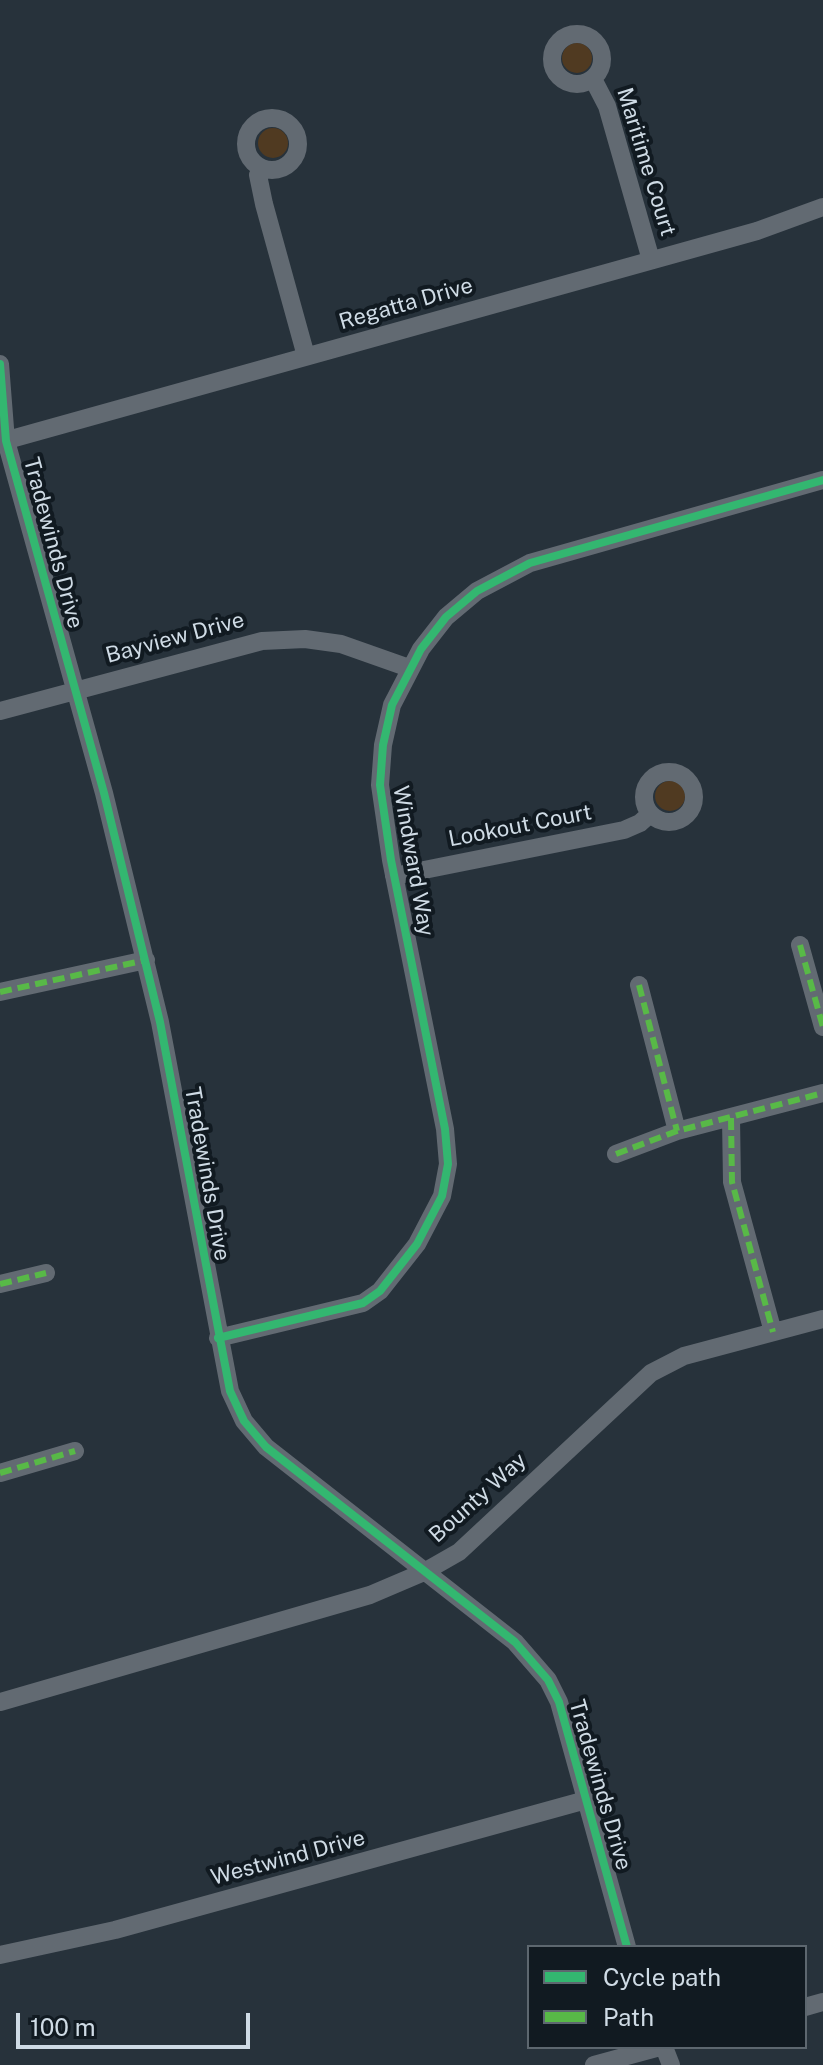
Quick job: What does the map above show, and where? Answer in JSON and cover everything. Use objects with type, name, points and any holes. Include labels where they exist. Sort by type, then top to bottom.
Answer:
[{"type":"street","name":"Maritime Court","points":[[593,79],[607,106],[651,260]]},
{"type":"street","points":[[262,168],[258,175],[264,204],[306,356]]},
{"type":"street","name":"Regatta Drive","points":[[3,441],[757,231],[823,207]]},
{"type":"street","name":"Tradewinds Drive","points":[[0,364],[3,441],[146,960],[175,1091],[218,1338],[233,1400],[258,1439],[515,1642],[548,1680],[559,1702],[626,1945]]},
{"type":"street","name":"Windward Way","points":[[218,1338],[350,1309],[372,1298],[423,1236],[442,1196],[448,1164],[445,1129],[382,805],[381,764],[392,705],[409,668],[446,617],[477,591],[512,571],[552,556],[823,480]]},
{"type":"street","name":"Bayview Drive","points":[[0,711],[241,644],[284,639],[341,644],[409,668]]},
{"type":"street","name":"Lookout Court","points":[[394,876],[624,830],[640,823],[650,814]]},
{"type":"street","points":[[800,945],[821,1015]]},
{"type":"street","points":[[0,992],[146,960]]},
{"type":"street","points":[[639,985],[677,1131]]},
{"type":"street","points":[[616,1154],[677,1131],[823,1093]]},
{"type":"street","points":[[731,1118],[732,1182],[773,1332]]},
{"type":"street","points":[[0,1284],[46,1273]]},
{"type":"street","name":"Bounty Way","points":[[0,1702],[370,1595],[424,1572],[459,1552],[651,1373],[684,1356],[823,1319]]},
{"type":"street","points":[[0,1473],[75,1451]]},
{"type":"street","name":"Westwind Drive","points":[[0,1955],[127,1927],[586,1800]]},
{"type":"street","points":[[594,2065],[654,2049]]},
{"type":"shaded area","points":[[577,43],[588,47],[592,58],[588,69],[577,73],[566,69],[562,58],[566,47]]},
{"type":"shaded area","points":[[273,128],[284,132],[288,143],[284,154],[273,158],[262,154],[258,143],[262,132]]},
{"type":"shaded area","points":[[670,781],[681,785],[685,796],[681,807],[670,811],[659,807],[655,796],[659,785]]},
{"type":"marked path","points":[[800,945],[823,1027]]},
{"type":"marked path","points":[[0,992],[146,960]]},
{"type":"marked path","points":[[639,985],[677,1131]]},
{"type":"marked path","points":[[616,1154],[677,1131],[823,1093]]},
{"type":"marked path","points":[[731,1118],[732,1182],[773,1332]]},
{"type":"marked path","points":[[0,1284],[46,1273]]},
{"type":"marked path","points":[[0,1473],[75,1451]]},
{"type":"cycle path","points":[[0,364],[6,441],[104,793],[160,1022],[230,1391],[244,1421],[266,1447],[515,1642],[548,1680],[559,1702],[626,1945]]},
{"type":"cycle path","points":[[218,1338],[363,1303],[380,1291],[417,1244],[442,1196],[448,1164],[445,1129],[391,860],[380,785],[383,745],[392,705],[421,649],[446,617],[477,591],[530,563],[823,480]]}]
